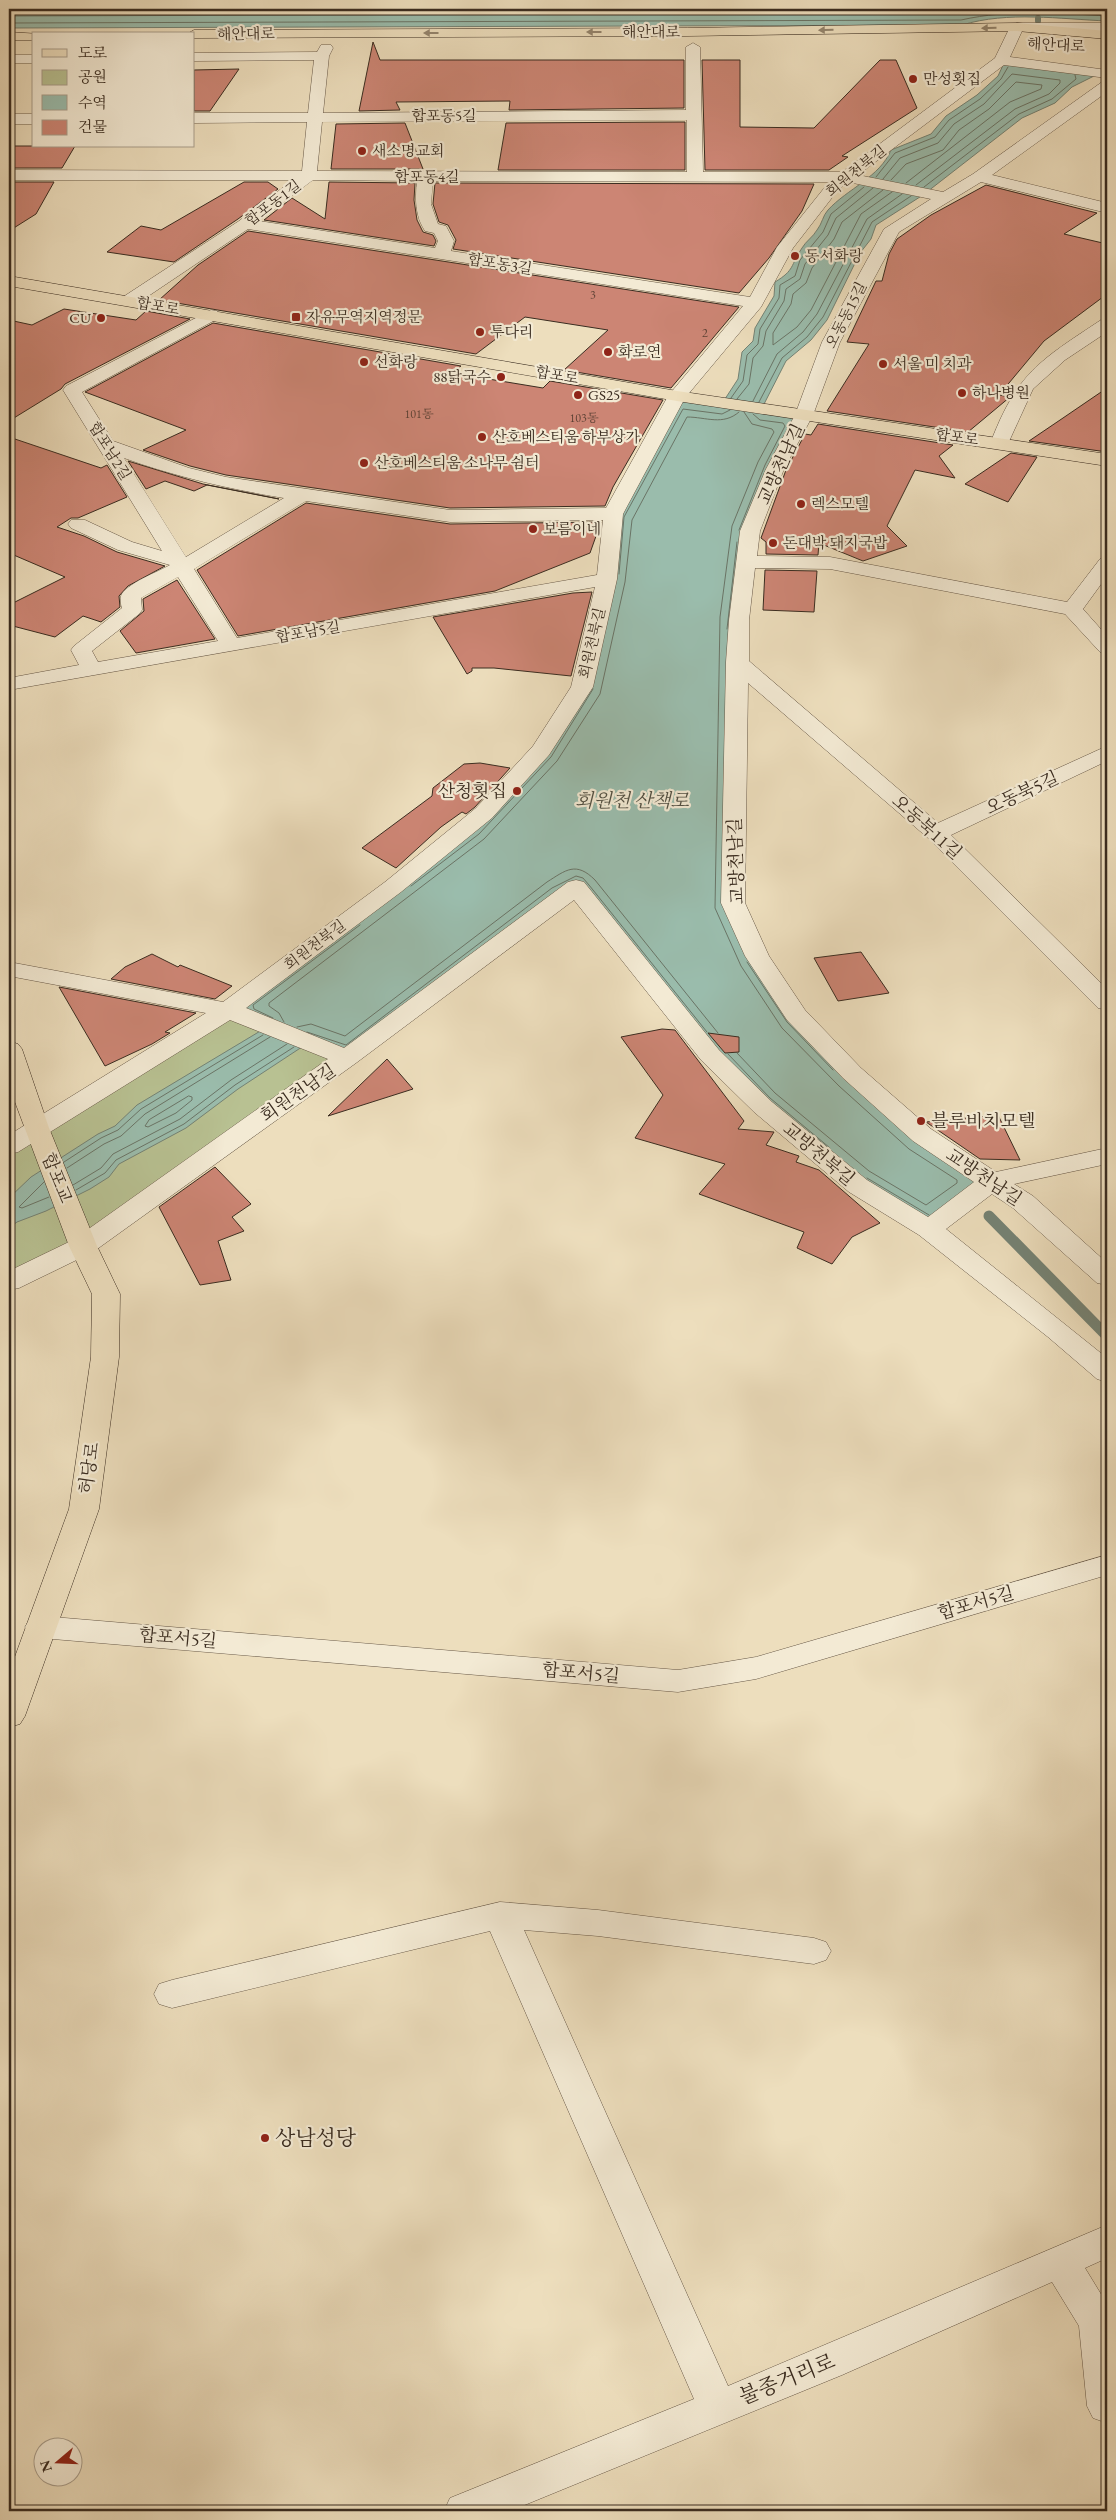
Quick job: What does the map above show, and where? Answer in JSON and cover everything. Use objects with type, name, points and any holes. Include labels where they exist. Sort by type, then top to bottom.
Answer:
[{"type":"main road","name":"해안대로","points":[[195,34],[687,32],[1017,27],[1107,35]]},
{"type":"main road","points":[[9,36],[32,36]]},
{"type":"main road","name":"해안대로","points":[[988,43],[1027,44]]},
{"type":"main road","name":"해안대로","points":[[1065,46],[1107,49]]},
{"type":"main road","points":[[9,48],[32,48]]},
{"type":"main road","name":"해안대로","points":[[195,48],[328,51]]},
{"type":"main road","name":"합포로","points":[[9,281],[677,396],[1107,460]]},
{"type":"main road","points":[[9,1049],[39,1134]]},
{"type":"main road","name":"합포교","points":[[39,1134],[72,1215]]},
{"type":"main road","name":"허당로","points":[[9,1716],[84,1509],[105,1358],[106,1294],[83,1246],[72,1215]]},
{"type":"street","points":[[1107,27],[1017,27],[1001,60],[1107,74]]},
{"type":"street","points":[[693,47],[695,177]]},
{"type":"street","points":[[195,57],[328,51]]},
{"type":"street","name":"합포동1길","points":[[129,301],[245,224],[309,176],[315,117],[328,51]]},
{"type":"street","points":[[9,59],[32,59]]},
{"type":"street","name":"회원천북길","points":[[9,1146],[39,1134],[228,1010],[393,887],[484,813],[542,750],[582,687],[607,579],[613,514],[677,396],[755,303],[784,247],[832,187],[1001,60]]},
{"type":"street","name":"오동동15길","points":[[804,415],[830,342],[892,229],[979,177],[1107,85]]},
{"type":"street","name":"합포동5길","points":[[195,118],[694,115]]},
{"type":"street","points":[[9,119],[32,119]]},
{"type":"street","name":"합포동4길","points":[[9,175],[845,177],[945,197]]},
{"type":"street","points":[[425,176],[423,204],[430,228],[440,229],[446,240],[441,255]]},
{"type":"street","points":[[979,177],[1107,208]]},
{"type":"street","name":"합포동3길","points":[[245,224],[755,303]]},
{"type":"street","name":"합포남2길","points":[[211,315],[72,390],[231,645]]},
{"type":"street","points":[[999,444],[1018,398],[1026,386],[1064,353],[1107,324]]},
{"type":"street","name":"교방천남길","points":[[804,415],[775,470],[750,531],[739,620],[737,662],[733,903],[757,956],[796,1015],[852,1073],[922,1135],[1023,1202],[1107,1277]]},
{"type":"street","points":[[106,445],[182,472],[226,483],[450,516],[613,514]]},
{"type":"street","points":[[92,670],[81,650],[132,610],[131,596],[181,564],[303,495]]},
{"type":"street","points":[[78,524],[125,546],[181,564]]},
{"type":"street","points":[[746,562],[830,563],[1072,609],[1107,648]]},
{"type":"street","points":[[1072,609],[1107,563]]},
{"type":"street","name":"합포남5길","points":[[9,684],[607,579]]},
{"type":"street","name":"오동북11길","points":[[737,662],[936,833],[1107,1003]]},
{"type":"street","name":"오동북5길","points":[[936,833],[1107,753]]},
{"type":"street","name":"회원천남길","points":[[9,1282],[83,1246],[346,1058],[576,887]]},
{"type":"street","name":"교방천북길","points":[[576,887],[710,1055],[763,1106],[858,1186],[929,1229],[1058,1331],[1107,1373]]},
{"type":"street","points":[[9,969],[228,1010],[346,1058]]},
{"type":"street","points":[[929,1229],[992,1181],[1107,1156]]},
{"type":"street","name":"합포서5길","points":[[41,1627],[678,1681],[756,1668],[1107,1565]]},
{"type":"street","points":[[500,1915],[718,2408]]},
{"type":"street","points":[[172,1994],[500,1915],[598,1922],[814,1951]]},
{"type":"street","name":"불종거리로","points":[[464,2511],[828,2363],[1107,2241]]},
{"type":"street","points":[[1060,2261],[1098,2323],[1107,2406]]},
{"type":"green space","points":[[228,1010],[347,1058],[83,1246],[9,1282],[9,1146]]},
{"type":"water","points":[[9,9],[1107,9],[1107,21],[1016,17],[997,18],[962,25],[9,28]]},
{"type":"water","name":"회원천 산책로","points":[[1005,61],[1100,73],[1072,87],[1055,103],[1022,118],[923,195],[876,225],[871,239],[860,253],[827,320],[811,340],[786,361],[762,408],[804,415],[750,531],[733,903],[796,1015],[992,1181],[929,1229],[763,1107],[581,892],[347,1058],[308,1043],[238,1089],[186,1128],[119,1164],[109,1177],[90,1189],[46,1211],[17,1222],[9,1228],[9,1198],[31,1177],[98,1134],[115,1126],[137,1105],[267,1027],[228,1010],[472,825],[582,687],[613,514],[677,396],[723,402],[738,379],[742,352],[753,341],[755,328],[774,296],[775,282],[792,267],[798,254],[819,228],[826,212],[879,168],[891,150],[931,134],[946,116],[977,95],[998,76]]},
{"type":"building","points":[[373,42],[380,60],[684,60],[684,108],[509,110],[510,101],[396,102],[400,110],[359,111]]},
{"type":"building","points":[[702,60],[740,60],[740,127],[814,128],[880,60],[896,60],[917,108],[842,156],[848,157],[829,170],[705,170]]},
{"type":"building","points":[[239,69],[210,111],[195,111],[195,70]]},
{"type":"building","points":[[685,122],[685,170],[498,170],[506,123]]},
{"type":"building","points":[[405,123],[423,169],[331,169],[336,124]]},
{"type":"building","points":[[9,146],[74,148],[62,168],[9,168]]},
{"type":"building","points":[[9,182],[54,182],[36,214],[9,231]]},
{"type":"building","points":[[244,182],[268,182],[278,189],[238,219],[174,262],[107,252],[141,226],[161,230]]},
{"type":"building","points":[[329,182],[415,183],[414,200],[417,220],[423,232],[433,235],[436,241],[434,246],[264,220],[292,198],[325,219]]},
{"type":"building","points":[[435,183],[814,184],[802,211],[769,258],[739,293],[453,249],[456,240],[448,225],[439,222],[433,204]]},
{"type":"building","points":[[986,185],[1097,213],[1064,234],[1107,244],[1107,294],[1044,341],[999,395],[1010,397],[968,432],[827,411],[869,344],[847,342],[876,281],[882,281],[889,254],[897,239],[931,215]]},
{"type":"building","points":[[248,231],[739,307],[671,388],[564,370],[608,330],[525,317],[476,354],[159,300],[198,265]]},
{"type":"building","points":[[64,309],[136,320],[146,311],[190,319],[65,384],[61,389],[9,421],[9,320],[32,325]]},
{"type":"building","points":[[213,323],[461,366],[452,373],[543,388],[550,381],[663,400],[613,487],[605,506],[450,508],[226,475],[190,466],[143,450],[186,430],[85,392]]},
{"type":"building","points":[[1107,388],[1107,452],[1029,441],[1063,418]]},
{"type":"building","points":[[818,424],[953,445],[939,456],[955,478],[915,470],[887,526],[907,546],[863,561],[819,543],[818,555],[766,554],[766,542],[761,538],[786,470],[805,434],[811,435]]},
{"type":"building","points":[[9,437],[101,468],[107,465],[127,497],[78,518],[71,518],[57,527],[84,536],[117,552],[165,566],[128,586],[119,596],[120,607],[101,622],[83,616],[55,637],[9,625],[9,605],[65,577],[9,553]]},
{"type":"building","points":[[1011,453],[1037,457],[1008,502],[965,484]]},
{"type":"building","points":[[128,461],[203,484],[279,499],[207,485],[194,491],[165,481],[146,489]]},
{"type":"building","points":[[306,503],[450,524],[601,522],[590,553],[495,591],[238,636],[197,570]]},
{"type":"building","points":[[765,570],[817,571],[814,612],[763,610]]},
{"type":"building","points":[[177,580],[215,639],[136,653],[120,631],[144,611],[143,599]]},
{"type":"building","points":[[592,592],[571,676],[494,668],[472,668],[472,671],[467,674],[433,617],[573,593]]},
{"type":"building","points":[[480,763],[510,768],[475,807],[466,814],[462,812],[441,827],[396,868],[362,848],[432,796],[433,788],[464,764]]},
{"type":"building","points":[[861,952],[889,993],[838,1001],[814,958]]},
{"type":"building","points":[[152,954],[178,967],[180,965],[232,986],[215,999],[111,979],[125,967]]},
{"type":"building","points":[[59,987],[196,1013],[165,1032],[170,1033],[152,1044],[105,1066]]},
{"type":"building","points":[[662,1029],[675,1030],[744,1121],[738,1129],[774,1132],[766,1145],[799,1156],[796,1162],[819,1170],[880,1223],[852,1237],[832,1264],[797,1248],[804,1232],[699,1194],[725,1164],[635,1138],[663,1095],[621,1037]]},
{"type":"building","points":[[708,1033],[739,1037],[739,1052],[725,1053]]},
{"type":"building","points":[[387,1059],[413,1089],[328,1116]]},
{"type":"building","points":[[998,1115],[1020,1160],[980,1159],[926,1122]]},
{"type":"building","points":[[215,1167],[251,1204],[232,1217],[244,1231],[218,1241],[231,1280],[200,1285],[159,1207]]},
{"type":"waterway","points":[[989,1216],[1107,1336]]},
{"type":"place","name":"만성횟집","points":[[913,79]]},
{"type":"place","name":"새소명교회","points":[[362,151]]},
{"type":"place","name":"동서화랑","points":[[795,256]]},
{"type":"place","name":"자유무역지역정문","points":[[296,317]]},
{"type":"place","name":"CU","points":[[101,318]]},
{"type":"place","name":"투다리","points":[[480,332]]},
{"type":"place","name":"화로연","points":[[608,352]]},
{"type":"place","name":"선화랑","points":[[364,362]]},
{"type":"place","name":"서울 미 치과","points":[[883,364]]},
{"type":"place","name":"88닭국수","points":[[501,377]]},
{"type":"place","name":"하나병원","points":[[962,393]]},
{"type":"place","name":"GS25","points":[[578,395]]},
{"type":"place","name":"산호베스티움 하부상가","points":[[482,437]]},
{"type":"place","name":"산호베스티움 소나무 쉼터","points":[[364,463]]},
{"type":"place","name":"렉스모텔","points":[[801,504]]},
{"type":"place","name":"보름이네","points":[[533,529]]},
{"type":"place","name":"돈대박 돼지국밥","points":[[773,543]]},
{"type":"place","name":"산청횟집","points":[[517,791]]},
{"type":"place","name":"블루비치모텔","points":[[921,1121]]},
{"type":"place","name":"상남성당","points":[[265,2138]]}]
